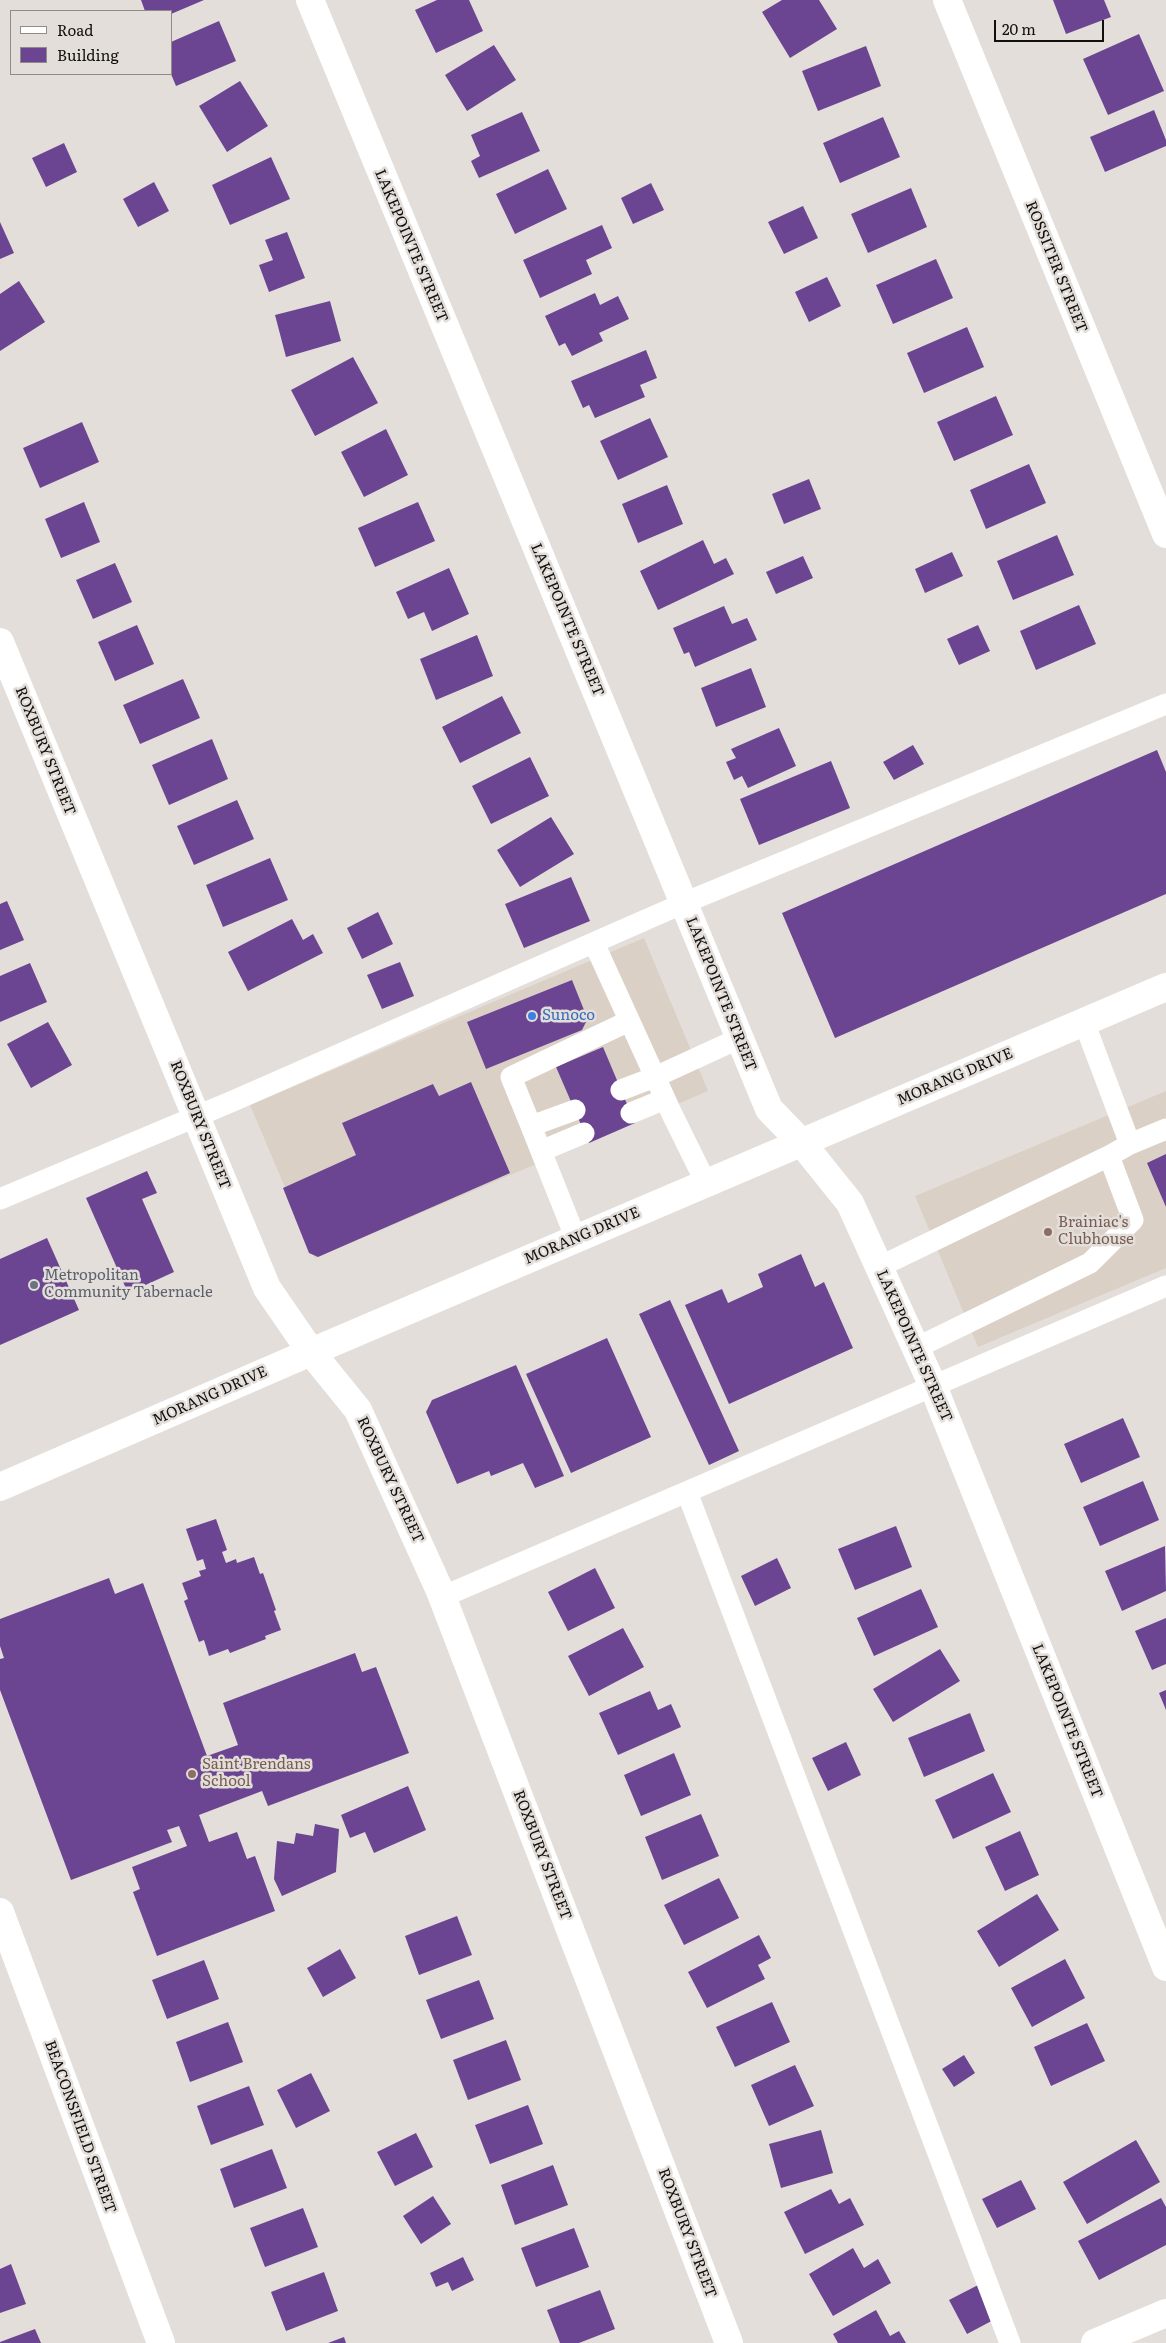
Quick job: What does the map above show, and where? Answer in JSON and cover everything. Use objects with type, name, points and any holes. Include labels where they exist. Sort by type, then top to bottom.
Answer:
[{"type":"street","name":"LAKEPOINTE STREET","points":[[310,0],[769,1109],[801,1142],[850,1203],[933,1386],[1166,1967]]},
{"type":"street","name":"ROSSITER STREET","points":[[946,0],[1166,534]]},
{"type":"street","name":"ROXBURY STREET","points":[[0,642],[267,1288],[311,1352],[358,1410],[442,1597],[729,2343]]},
{"type":"street","name":"MORANG DRIVE","points":[[0,1487],[311,1352],[1166,987]]},
{"type":"street","name":"BEACONSFIELD STREET","points":[[0,1912],[161,2343]]},
{"type":"street","points":[[1095,2343],[1166,2313]]},
{"type":"lane","points":[[0,1199],[196,1117],[684,903],[1166,704]]},
{"type":"lane","points":[[594,943],[665,1100],[706,1183]]},
{"type":"lane","points":[[576,1239],[511,1077],[629,1021]]},
{"type":"lane","points":[[1084,1022],[1130,1144]]},
{"type":"lane","points":[[621,1090],[655,1077],[740,1038]]},
{"type":"lane","points":[[631,1113],[665,1100]]},
{"type":"lane","points":[[531,1126],[575,1110]]},
{"type":"lane","points":[[879,1266],[1109,1156],[1130,1144],[1166,1129]]},
{"type":"lane","points":[[541,1151],[584,1133]]},
{"type":"lane","points":[[916,1348],[1090,1263],[1133,1220],[1109,1156]]},
{"type":"lane","points":[[442,1597],[1166,1286]]},
{"type":"lane","points":[[687,1492],[1010,2343]]},
{"type":"shaded area","points":[[644,938],[708,1091],[315,1258],[250,1105]]},
{"type":"shaded area","name":"Brainiac's Clubhouse","points":[[1166,1091],[1166,1268],[978,1347],[915,1196]]},
{"type":"building","points":[[141,0],[204,0],[172,14],[172,10],[145,10]]},
{"type":"building","points":[[437,0],[469,0],[483,31],[436,53],[415,10]]},
{"type":"building","points":[[782,0],[819,0],[837,29],[790,58],[762,12]]},
{"type":"building","points":[[1053,0],[1104,0],[1111,17],[1066,34]]},
{"type":"building","points":[[219,21],[236,61],[176,86],[171,75],[172,42]]},
{"type":"building","points":[[1139,34],[1164,91],[1108,115],[1083,59]]},
{"type":"building","points":[[494,45],[516,80],[467,111],[445,75]]},
{"type":"building","points":[[866,46],[881,86],[818,111],[802,71]]},
{"type":"building","points":[[240,81],[268,126],[227,152],[199,106]]},
{"type":"building","points":[[1154,110],[1166,140],[1166,146],[1105,172],[1090,137]]},
{"type":"building","points":[[522,112],[540,151],[479,178],[471,161],[480,156],[471,135]]},
{"type":"building","points":[[883,117],[900,157],[840,183],[823,143]]},
{"type":"building","points":[[64,143],[77,172],[46,187],[32,158]]},
{"type":"building","points":[[271,157],[290,199],[230,225],[212,185]]},
{"type":"building","points":[[548,169],[567,209],[515,234],[496,194]]},
{"type":"building","points":[[154,182],[169,211],[138,227],[123,199]]},
{"type":"building","points":[[651,183],[664,210],[633,224],[621,198]]},
{"type":"building","points":[[911,188],[927,227],[868,253],[851,214]]},
{"type":"building","points":[[803,206],[818,238],[784,254],[768,222]]},
{"type":"building","points":[[0,222],[14,253],[0,259]]},
{"type":"building","points":[[602,225],[612,248],[586,260],[592,274],[540,298],[523,260]]},
{"type":"building","points":[[287,232],[305,278],[269,292],[259,265],[273,260],[265,240]]},
{"type":"building","points":[[936,259],[953,298],[893,324],[876,285]]},
{"type":"building","points":[[827,277],[841,306],[809,322],[795,292]]},
{"type":"building","points":[[19,281],[45,322],[0,351],[0,294]]},
{"type":"building","points":[[595,293],[600,305],[618,296],[629,319],[599,333],[603,341],[572,356],[565,343],[559,346],[545,316]]},
{"type":"building","points":[[330,301],[341,341],[286,357],[275,315]]},
{"type":"building","points":[[967,327],[984,367],[924,393],[907,353]]},
{"type":"building","points":[[646,350],[657,378],[640,385],[645,397],[595,418],[589,405],[583,408],[571,381]]},
{"type":"building","points":[[353,357],[378,403],[315,436],[291,390]]},
{"type":"building","points":[[996,396],[1013,435],[954,461],[937,422]]},
{"type":"building","points":[[650,418],[668,457],[618,480],[600,441]]},
{"type":"building","points":[[82,422],[99,462],[40,488],[23,448]]},
{"type":"building","points":[[386,429],[408,475],[364,497],[341,452]]},
{"type":"building","points":[[1029,464],[1046,503],[986,529],[970,490]]},
{"type":"building","points":[[809,479],[821,509],[784,524],[772,494]]},
{"type":"building","points":[[667,485],[683,524],[638,543],[622,504]]},
{"type":"building","points":[[84,502],[100,542],[61,558],[45,519]]},
{"type":"building","points":[[418,502],[435,541],[375,567],[358,528]]},
{"type":"building","points":[[1057,535],[1074,575],[1013,600],[997,561]]},
{"type":"building","points":[[703,540],[714,564],[726,558],[734,574],[658,610],[640,571]]},
{"type":"building","points":[[952,552],[963,576],[925,593],[915,569]]},
{"type":"building","points":[[803,556],[813,578],[776,594],[766,572]]},
{"type":"building","points":[[115,563],[132,602],[93,619],[76,580]]},
{"type":"building","points":[[449,568],[469,614],[432,631],[424,612],[408,619],[396,592]]},
{"type":"building","points":[[1079,605],[1096,644],[1036,670],[1020,631]]},
{"type":"building","points":[[724,606],[732,624],[747,618],[757,640],[695,667],[689,652],[684,654],[673,628]]},
{"type":"building","points":[[137,625],[154,664],[115,681],[98,642]]},
{"type":"building","points":[[978,625],[990,651],[959,665],[947,639]]},
{"type":"building","points":[[477,635],[493,676],[436,700],[420,659]]},
{"type":"building","points":[[751,668],[766,707],[716,727],[701,688]]},
{"type":"building","points":[[183,679],[200,718],[140,744],[123,705]]},
{"type":"building","points":[[502,696],[521,733],[460,763],[442,727]]},
{"type":"building","points":[[779,728],[796,766],[748,788],[742,776],[734,780],[726,762],[736,758],[731,749]]},
{"type":"building","points":[[212,739],[228,779],[169,805],[152,765]]},
{"type":"building","points":[[913,745],[924,764],[894,780],[883,762]]},
{"type":"building","points":[[1157,750],[1166,772],[1166,894],[835,1038],[782,913]]},
{"type":"building","points":[[530,757],[549,796],[491,824],[472,786]]},
{"type":"building","points":[[831,761],[850,808],[759,845],[740,799]]},
{"type":"building","points":[[237,800],[254,839],[194,865],[177,826]]},
{"type":"building","points":[[551,817],[574,854],[520,887],[497,850]]},
{"type":"building","points":[[270,858],[288,900],[223,927],[206,885]]},
{"type":"building","points":[[571,877],[590,921],[524,948],[505,904]]},
{"type":"building","points":[[7,901],[24,940],[0,950],[0,904]]},
{"type":"building","points":[[378,912],[393,944],[362,959],[347,928]]},
{"type":"building","points":[[292,919],[303,940],[313,934],[323,953],[248,991],[228,952]]},
{"type":"building","points":[[400,962],[414,996],[382,1009],[367,975]]},
{"type":"building","points":[[30,963],[47,1002],[0,1022],[0,976]]},
{"type":"building","points":[[572,980],[586,1015],[586,1022],[582,1030],[486,1069],[467,1022]]},
{"type":"building","points":[[48,1022],[72,1065],[31,1088],[7,1044]]},
{"type":"building","points":[[603,1047],[635,1123],[589,1143],[556,1067]]},
{"type":"building","points":[[471,1082],[510,1173],[318,1257],[309,1253],[283,1188],[356,1155],[342,1123],[433,1084],[439,1096]]},
{"type":"building","points":[[1166,1154],[1166,1207],[1147,1163]]},
{"type":"building","points":[[147,1171],[157,1193],[142,1199],[174,1272],[128,1293],[86,1198]]},
{"type":"building","name":"Metropolitan Community Tabernacle","points":[[47,1238],[79,1310],[0,1345],[0,1259]]},
{"type":"building","points":[[801,1254],[815,1287],[824,1282],[853,1348],[729,1404],[685,1305],[722,1289],[728,1303],[763,1287],[758,1274]]},
{"type":"building","points":[[670,1300],[739,1451],[709,1465],[639,1314]]},
{"type":"building","points":[[607,1338],[651,1437],[571,1473],[526,1374]]},
{"type":"building","points":[[516,1365],[564,1476],[535,1488],[523,1463],[491,1476],[489,1471],[457,1484],[426,1412],[432,1400]]},
{"type":"building","points":[[1123,1418],[1140,1457],[1081,1483],[1064,1444]]},
{"type":"building","points":[[1143,1481],[1159,1520],[1100,1546],[1083,1507]]},
{"type":"building","points":[[216,1519],[227,1550],[222,1552],[226,1563],[236,1559],[237,1563],[254,1557],[260,1574],[263,1573],[281,1630],[265,1636],[266,1639],[230,1653],[228,1649],[209,1656],[204,1640],[199,1642],[184,1601],[188,1599],[182,1583],[201,1576],[199,1571],[206,1569],[203,1559],[197,1561],[186,1529]]},
{"type":"building","points":[[896,1526],[912,1567],[855,1590],[838,1549]]},
{"type":"building","points":[[1165,1546],[1166,1591],[1122,1611],[1105,1571]]},
{"type":"building","points":[[777,1558],[791,1588],[755,1606],[741,1576]]},
{"type":"building","points":[[595,1568],[615,1608],[568,1631],[548,1592]]},
{"type":"building","name":"Saint Brendans School","points":[[109,1578],[115,1594],[143,1583],[207,1756],[238,1745],[223,1703],[355,1653],[362,1672],[376,1667],[409,1753],[268,1806],[262,1791],[199,1815],[209,1842],[237,1832],[247,1859],[255,1856],[275,1911],[157,1956],[133,1892],[140,1889],[132,1867],[187,1846],[179,1826],[167,1830],[172,1842],[71,1880],[0,1690],[0,1659],[4,1658],[0,1646],[0,1619]]},
{"type":"building","points":[[921,1589],[938,1627],[874,1656],[857,1618]]},
{"type":"building","points":[[1166,1618],[1166,1664],[1152,1670],[1135,1631]]},
{"type":"building","points":[[623,1628],[644,1667],[589,1696],[568,1656]]},
{"type":"building","points":[[940,1649],[960,1681],[893,1722],[873,1689]]},
{"type":"building","points":[[1166,1690],[1166,1710],[1159,1693]]},
{"type":"building","points":[[650,1691],[658,1710],[671,1704],[681,1727],[618,1755],[599,1713]]},
{"type":"building","points":[[970,1713],[985,1751],[924,1777],[908,1738]]},
{"type":"building","points":[[846,1742],[861,1775],[828,1791],[812,1758]]},
{"type":"building","points":[[674,1753],[691,1795],[641,1816],[624,1775]]},
{"type":"building","points":[[993,1773],[1011,1812],[953,1839],[935,1800]]},
{"type":"building","points":[[408,1786],[426,1830],[374,1853],[365,1832],[350,1838],[341,1815]]},
{"type":"building","points":[[701,1814],[719,1856],[662,1880],[645,1837]]},
{"type":"building","points":[[315,1824],[339,1829],[336,1872],[282,1896],[274,1879],[277,1841],[294,1844],[296,1833],[313,1836]]},
{"type":"building","points":[[1020,1831],[1039,1875],[1005,1891],[985,1847]]},
{"type":"building","points":[[719,1878],[739,1918],[684,1945],[664,1905]]},
{"type":"building","points":[[1037,1894],[1059,1930],[999,1967],[977,1931]]},
{"type":"building","points":[[457,1916],[472,1955],[419,1975],[405,1936]]},
{"type":"building","points":[[759,1935],[771,1958],[758,1965],[765,1979],[707,2008],[688,1972]]},
{"type":"building","points":[[340,1949],[356,1978],[323,1997],[307,1968]]},
{"type":"building","points":[[1065,1959],[1085,1998],[1032,2027],[1011,1988]]},
{"type":"building","points":[[204,1960],[219,1999],[167,2019],[152,1980]]},
{"type":"building","points":[[479,1980],[494,2019],[441,2039],[426,2000]]},
{"type":"building","points":[[772,2002],[790,2042],[735,2067],[716,2027]]},
{"type":"building","points":[[228,2022],[243,2062],[190,2082],[176,2042]]},
{"type":"building","points":[[1087,2023],[1105,2061],[1051,2086],[1034,2047]]},
{"type":"building","points":[[506,2040],[521,2080],[468,2100],[453,2060]]},
{"type":"building","points":[[964,2055],[975,2073],[954,2087],[942,2069]]},
{"type":"building","points":[[795,2065],[814,2106],[769,2126],[751,2085]]},
{"type":"building","points":[[311,2073],[330,2111],[296,2128],[277,2090]]},
{"type":"building","points":[[249,2086],[264,2125],[211,2145],[197,2106]]},
{"type":"building","points":[[528,2105],[543,2144],[490,2164],[475,2125]]},
{"type":"building","points":[[821,2130],[833,2173],[781,2188],[769,2144]]},
{"type":"building","points":[[416,2133],[433,2167],[395,2186],[377,2152]]},
{"type":"building","points":[[1136,2140],[1160,2182],[1087,2224],[1063,2182]]},
{"type":"building","points":[[272,2149],[287,2188],[234,2208],[220,2169]]},
{"type":"building","points":[[553,2165],[568,2205],[515,2225],[501,2185]]},
{"type":"building","points":[[1021,2180],[1036,2209],[997,2228],[982,2199]]},
{"type":"building","points":[[831,2189],[839,2204],[850,2198],[864,2225],[805,2254],[784,2212]]},
{"type":"building","points":[[433,2196],[451,2224],[421,2244],[403,2216]]},
{"type":"building","points":[[1161,2198],[1166,2207],[1166,2245],[1099,2280],[1078,2241]]},
{"type":"building","points":[[303,2208],[318,2247],[265,2267],[250,2228]]},
{"type":"building","points":[[574,2228],[589,2267],[536,2287],[521,2248]]},
{"type":"building","points":[[853,2248],[864,2268],[878,2259],[891,2283],[833,2316],[809,2274]]},
{"type":"building","points":[[463,2257],[474,2280],[452,2291],[448,2282],[436,2287],[430,2273]]},
{"type":"building","points":[[11,2264],[26,2304],[0,2313],[0,2269]]},
{"type":"building","points":[[324,2272],[338,2311],[286,2331],[271,2292]]},
{"type":"building","points":[[982,2283],[999,2317],[967,2334],[949,2300]]},
{"type":"building","points":[[600,2290],[615,2329],[579,2343],[560,2343],[547,2310]]},
{"type":"building","points":[[876,2310],[890,2336],[899,2331],[906,2343],[838,2343],[833,2334]]},
{"type":"building","points":[[35,2329],[41,2343],[0,2343],[0,2342]]},
{"type":"building","points":[[344,2337],[346,2343],[328,2343]]},
{"type":"place","name":"Sunoco","points":[[532,1016]]},
{"type":"place","name":"Brainiac's Clubhouse","points":[[1048,1232]]},
{"type":"place","name":"Metropolitan Community Tabernacle","points":[[34,1285]]},
{"type":"place","name":"Saint Brendans School","points":[[192,1774]]}]
